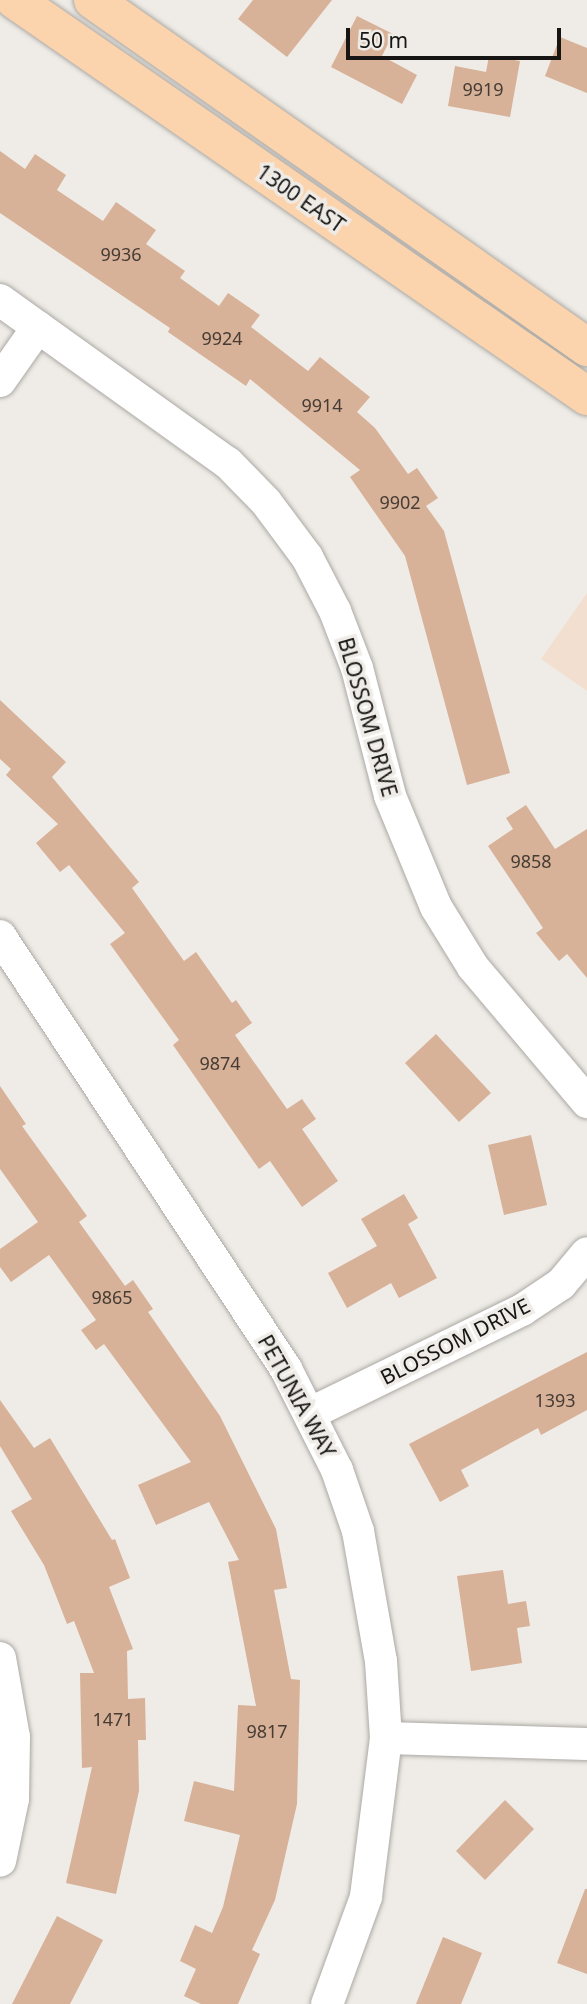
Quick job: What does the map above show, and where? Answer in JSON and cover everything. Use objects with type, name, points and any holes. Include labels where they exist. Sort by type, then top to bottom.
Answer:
[{"type":"main road","name":"1300 EAST","points":[[15,0],[587,396]]},
{"type":"main road","name":"1300 EAST","points":[[93,0],[587,347]]},
{"type":"street","name":"BLOSSOM DRIVE","points":[[0,300],[228,463],[266,502],[307,557],[353,657],[390,796],[436,907],[473,967],[587,1101]]},
{"type":"street","points":[[0,381],[38,327]]},
{"type":"street","name":"PETUNIA WAY","points":[[0,936],[311,1413],[358,1531],[382,1661],[386,1738],[366,1897],[327,2004]]},
{"type":"street","name":"BLOSSOM DRIVE","points":[[311,1413],[522,1310],[561,1284],[587,1253]]},
{"type":"street","points":[[0,1658],[14,1737],[13,1799],[0,1861]]},
{"type":"street","points":[[386,1738],[587,1744]]},
{"type":"shaded area","points":[[587,593],[587,691],[541,659]]},
{"type":"building","points":[[253,0],[332,0],[287,57],[238,19]]},
{"type":"building","points":[[357,16],[393,34],[382,56],[417,75],[402,104],[331,67]]},
{"type":"building","points":[[560,37],[587,48],[587,93],[545,76]]},
{"type":"building","points":[[489,56],[520,61],[510,117],[448,106],[455,66],[486,72]]},
{"type":"building","points":[[0,151],[25,169],[35,154],[66,175],[57,190],[103,221],[116,202],[156,230],[146,244],[185,271],[180,278],[219,306],[228,293],[260,315],[251,327],[308,371],[320,357],[370,397],[357,412],[375,428],[408,474],[417,468],[438,498],[426,506],[444,531],[510,773],[467,785],[405,556],[350,477],[360,470],[250,379],[246,386],[168,332],[170,328],[0,213]]},
{"type":"building","points":[[0,700],[66,762],[52,777],[139,882],[132,888],[184,961],[196,952],[232,1003],[236,1000],[252,1023],[235,1035],[287,1109],[302,1099],[316,1119],[302,1129],[338,1181],[302,1207],[270,1161],[259,1169],[173,1045],[179,1040],[110,944],[125,933],[69,865],[60,872],[36,843],[58,824],[6,775],[11,769],[0,759]]},
{"type":"building","points":[[526,805],[555,849],[587,829],[587,978],[567,954],[559,961],[536,933],[543,928],[488,846],[513,829],[506,818]]},
{"type":"building","points":[[436,1034],[491,1093],[459,1122],[405,1063]]},
{"type":"building","points":[[0,1086],[26,1124],[22,1126],[87,1216],[79,1222],[125,1286],[133,1280],[153,1309],[148,1312],[220,1416],[276,1529],[287,1588],[274,1590],[291,1679],[300,1680],[297,1804],[275,1900],[252,1950],[260,1954],[238,2004],[201,2004],[184,1996],[196,1969],[180,1961],[195,1925],[212,1933],[223,1907],[240,1835],[184,1821],[194,1781],[234,1791],[238,1705],[256,1706],[228,1562],[239,1560],[209,1502],[156,1525],[138,1485],[191,1462],[104,1344],[96,1350],[81,1330],[96,1320],[49,1255],[11,1282],[0,1267],[0,1249],[38,1222],[0,1169]]},
{"type":"building","points":[[531,1135],[547,1205],[504,1215],[488,1145]]},
{"type":"building","points":[[404,1194],[418,1218],[408,1224],[437,1278],[399,1298],[391,1283],[347,1308],[328,1273],[377,1246],[361,1219]]},
{"type":"building","points":[[587,1352],[587,1410],[541,1435],[538,1428],[461,1470],[469,1486],[440,1502],[409,1444]]},
{"type":"building","points":[[0,1400],[34,1448],[50,1438],[112,1540],[115,1539],[130,1578],[109,1587],[133,1649],[127,1651],[128,1699],[145,1698],[146,1740],[138,1740],[139,1791],[116,1894],[66,1883],[92,1767],[82,1768],[80,1673],[94,1673],[74,1621],[67,1624],[44,1565],[11,1511],[32,1499],[0,1446]]},
{"type":"building","points":[[503,1570],[508,1604],[526,1601],[530,1626],[517,1628],[522,1663],[471,1671],[457,1576]]},
{"type":"building","points":[[505,1800],[534,1829],[485,1880],[456,1851]]},
{"type":"building","points":[[587,1889],[587,1974],[557,1963]]},
{"type":"building","points":[[57,1916],[103,1940],[70,2004],[12,2004]]},
{"type":"building","points":[[443,1937],[482,1953],[461,2004],[416,2004]]}]
